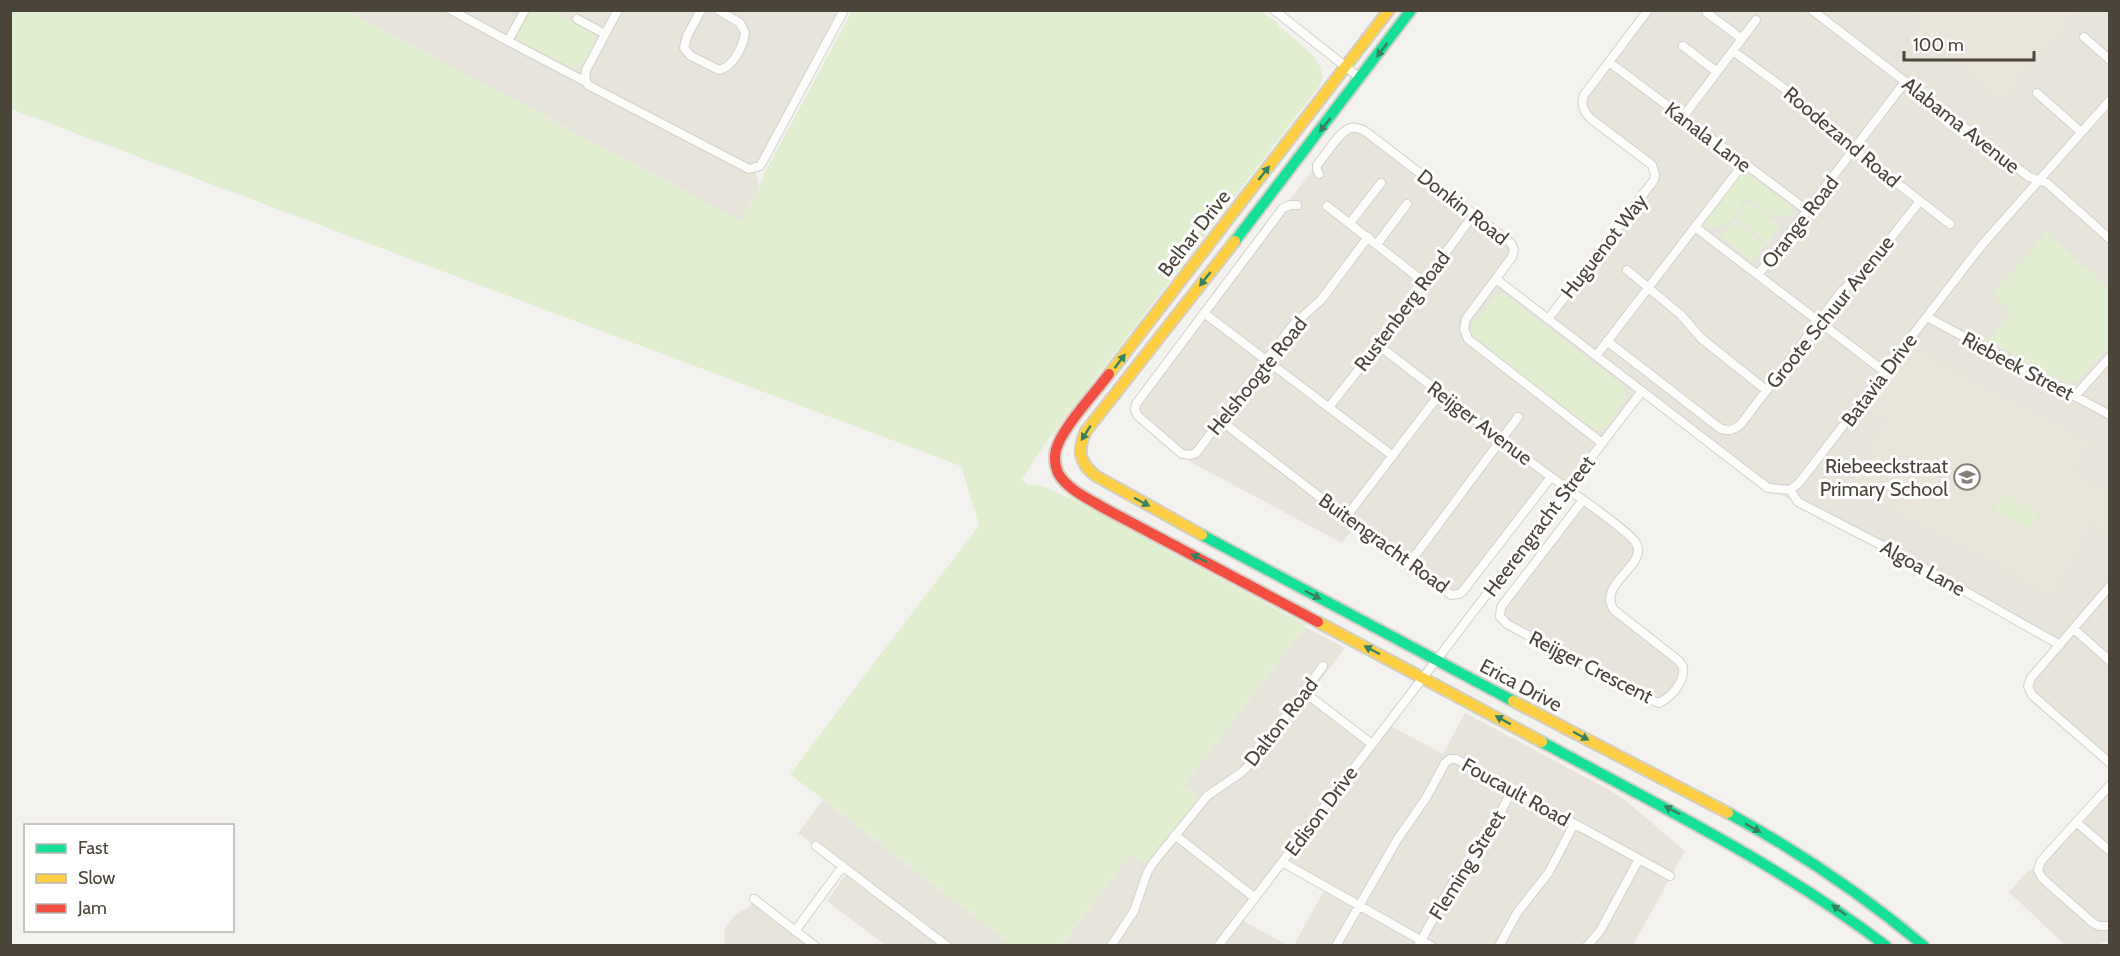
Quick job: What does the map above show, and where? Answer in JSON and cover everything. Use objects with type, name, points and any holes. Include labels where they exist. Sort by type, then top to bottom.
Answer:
[{"type":"main road","name":"Belhar Drive","points":[[1068,486],[1061,477],[1055,454],[1060,441],[1389,10]]},
{"type":"main road","name":"Belhar Drive","points":[[1090,474],[1083,466],[1079,453],[1080,441],[1086,431],[1411,10]]},
{"type":"main road","name":"Erica Drive","points":[[1090,474],[1436,661],[1663,779],[1801,856],[1875,906],[1924,945]]},
{"type":"main road","name":"Erica Drive","points":[[1068,486],[1102,507],[1742,849],[1820,897],[1886,945]]},
{"type":"street","points":[[451,10],[743,167],[754,169],[763,161],[844,10]]},
{"type":"street","points":[[508,41],[525,10]]},
{"type":"street","points":[[586,82],[584,76],[586,70],[618,10]]},
{"type":"street","points":[[701,10],[687,36],[684,48],[691,56],[719,70],[729,66],[744,41],[746,33],[740,23],[718,10]]},
{"type":"street","points":[[1274,10],[1360,78]]},
{"type":"street","name":"Huguenot Way","points":[[1548,319],[1654,180],[1654,169],[1646,160],[1591,119],[1582,104],[1584,95],[1648,10]]},
{"type":"street","name":"Alabama Avenue","points":[[1812,10],[2030,177],[2047,183],[2109,239]]},
{"type":"street","points":[[1707,13],[1742,39]]},
{"type":"street","points":[[577,19],[605,34]]},
{"type":"street","points":[[1683,117],[1756,20]]},
{"type":"street","points":[[2084,37],[2109,60]]},
{"type":"street","points":[[1683,46],[1717,72]]},
{"type":"street","name":"Roodezand Road","points":[[1733,51],[1797,98],[1815,120],[1950,224]]},
{"type":"street","name":"Kanala Lane","points":[[1609,62],[1808,211]]},
{"type":"street","name":"Orange Road","points":[[1758,275],[1905,82]]},
{"type":"street","points":[[2037,93],[2081,132]]},
{"type":"street","name":"Batavia Drive","points":[[1790,490],[1799,483],[1981,246],[2109,100]]},
{"type":"street","name":"Donkin Road","points":[[1319,174],[1316,169],[1317,165],[1343,132],[1357,127],[1511,243],[1514,247],[1512,257],[1466,319],[1464,329],[1468,339],[1602,443]]},
{"type":"street","points":[[1596,356],[1744,163]]},
{"type":"street","points":[[1350,223],[1381,183]]},
{"type":"street","name":"Groote Schuur Avenue","points":[[1607,341],[1721,429],[1729,431],[1741,423],[1847,285],[1869,266],[1920,201]]},
{"type":"street","points":[[1377,244],[1407,204]]},
{"type":"street","points":[[1297,205],[1283,208],[1204,313],[1393,456]]},
{"type":"street","points":[[1327,206],[1424,282]]},
{"type":"street","name":"Rustenberg Road","points":[[1329,407],[1378,345],[1474,214]]},
{"type":"street","points":[[1695,227],[1885,372]]},
{"type":"street","name":"Helshoogte Road","points":[[1204,313],[1138,400],[1135,410],[1139,418],[1182,454],[1196,453],[1293,325],[1321,300],[1368,237]]},
{"type":"street","points":[[1627,270],[1682,315],[1702,339],[1766,390]]},
{"type":"street","points":[[1496,279],[1768,488],[1790,490]]},
{"type":"street","name":"Riebeek Street","points":[[1927,317],[2109,415]]},
{"type":"street","name":"Reijger Avenue","points":[[1378,345],[1583,500]]},
{"type":"street","points":[[2075,396],[2109,357]]},
{"type":"street","name":"Heerengracht Street","points":[[1423,677],[1642,390]]},
{"type":"street","points":[[1346,517],[1441,392]]},
{"type":"street","points":[[1408,565],[1518,417]]},
{"type":"street","name":"Buitengracht Road","points":[[1220,420],[1408,565],[1450,594],[1461,593],[1551,477]]},
{"type":"street","name":"Algoa Lane","points":[[1790,490],[1798,502],[1908,559],[2060,645]]},
{"type":"street","name":"Reijger Crescent","points":[[1583,500],[1637,544],[1637,556],[1612,591],[1610,599],[1617,613],[1679,661],[1683,667],[1684,673],[1681,680],[1670,695],[1659,703],[1651,701],[1538,641],[1504,622],[1500,617],[1501,606],[1583,500]]},
{"type":"street","points":[[2109,586],[2028,684],[2029,691],[2109,763]]},
{"type":"street","points":[[2074,629],[2109,661]]},
{"type":"street","name":"Dalton Road","points":[[1110,945],[1134,912],[1147,873],[1175,835],[1207,795],[1249,765],[1323,666]]},
{"type":"street","name":"Edison Drive","points":[[1218,945],[1423,677]]},
{"type":"street","points":[[1304,692],[1372,744]]},
{"type":"street","name":"Foucault Road","points":[[1359,906],[1396,840],[1426,798],[1448,760],[1455,759],[1670,876]]},
{"type":"street","points":[[2107,926],[2092,922],[2039,873],[2038,866],[2109,785]]},
{"type":"street","name":"Fleming Street","points":[[1420,943],[1455,879],[1488,835],[1512,790]]},
{"type":"street","points":[[2076,822],[2109,851]]},
{"type":"street","points":[[1499,945],[1517,913],[1549,872],[1574,824]]},
{"type":"street","points":[[1175,835],[1255,897]]},
{"type":"street","points":[[816,846],[946,945]]},
{"type":"street","points":[[1587,945],[1600,931],[1639,859]]},
{"type":"street","points":[[1282,862],[1420,943],[1431,945]]},
{"type":"street","points":[[795,931],[843,866]]},
{"type":"street","points":[[754,899],[815,945]]},
{"type":"street","points":[[1336,945],[1359,906]]},
{"type":"shaded area","points":[[347,11],[844,11],[755,169],[759,187],[741,221]]},
{"type":"shaded area","points":[[1646,11],[2109,11],[2109,765],[2026,688],[2058,645],[1799,503],[1768,489],[1641,391],[1566,489],[1552,479],[1465,593],[1449,596],[1356,526],[1342,543],[1196,465],[1139,419],[1136,399],[1342,132],[1355,126],[1515,250],[1498,279],[1548,317],[1651,185],[1653,170],[1590,120],[1581,104]]},
{"type":"shaded area","points":[[1916,11],[2079,11],[2002,103],[1911,26],[1920,15]]},
{"type":"shaded area","name":"Riebeeckstraat Primary School","points":[[1915,347],[2092,441],[2076,471],[2109,493],[2109,534],[2092,525],[2054,598],[1846,487],[1882,420],[1866,411]]},
{"type":"shaded area","points":[[1583,498],[1639,547],[1612,591],[1611,603],[1680,660],[1682,680],[1657,704],[1507,625],[1499,610]]},
{"type":"shaded area","points":[[1305,627],[1345,648],[1309,695],[1372,743],[1387,724],[1443,754],[1465,713],[1613,792],[1685,851],[1633,945],[1294,945],[1326,887],[1282,862],[1238,918],[1287,945],[1061,946],[1131,854],[1149,867],[1201,800],[1183,786]]},
{"type":"shaded area","points":[[2109,784],[2109,941],[2095,945],[2065,945],[2009,892],[2026,873],[2037,866]]},
{"type":"shaded area","points":[[823,800],[1012,945],[885,945],[827,901],[848,871],[798,833]]},
{"type":"shaded area","points":[[753,901],[813,945],[725,945],[724,930],[736,914],[748,908]]},
{"type":"green space","points":[[10,11],[347,11],[741,221],[852,11],[1262,11],[1315,59],[1320,67],[1321,84],[1045,444],[1022,479],[1027,485],[1039,485],[1072,499],[1306,625],[1183,786],[1199,799],[1147,866],[1131,854],[1061,945],[1012,945],[790,774],[979,525],[961,466],[11,109]]},
{"type":"green space","points":[[530,11],[553,11],[594,32],[592,49],[582,63],[573,70],[519,41],[517,35]]},
{"type":"green space","points":[[1743,174],[1749,175],[1791,206],[1794,214],[1771,217],[1747,198],[1727,224],[1708,228],[1706,223],[1708,217]]},
{"type":"green space","points":[[1748,202],[1780,226],[1767,243],[1736,218]]},
{"type":"green space","points":[[1734,221],[1765,245],[1753,261],[1721,237]]},
{"type":"green space","points":[[2047,233],[2109,289],[2109,345],[2076,383],[2067,383],[1983,338],[1989,338],[2011,313],[1992,294]]},
{"type":"green space","points":[[1498,293],[1506,295],[1624,387],[1625,400],[1605,428],[1599,430],[1592,428],[1473,337],[1471,325]]},
{"type":"green space","points":[[2003,493],[2038,512],[2029,530],[1993,511]]},
{"type":"traffic: fast","points":[[1235,241],[1411,10]]},
{"type":"traffic: fast","points":[[1202,535],[1513,701]]},
{"type":"traffic: fast","points":[[1542,742],[1761,862],[1845,916],[1886,946]]},
{"type":"traffic: fast","points":[[1728,813],[1829,875],[1924,946]]},
{"type":"traffic: slow","points":[[1109,374],[1389,10]]},
{"type":"traffic: slow","points":[[1202,535],[1096,476],[1083,461],[1081,444],[1086,431],[1235,241]]},
{"type":"traffic: slow","points":[[1318,622],[1542,742]]},
{"type":"traffic: slow","points":[[1513,701],[1728,813]]},
{"type":"traffic: jam","points":[[1109,374],[1059,441],[1055,462],[1062,479],[1078,493],[1102,507],[1318,622]]},
{"type":"place","name":"Riebeeckstraat Primary School","points":[[1967,477]]}]
